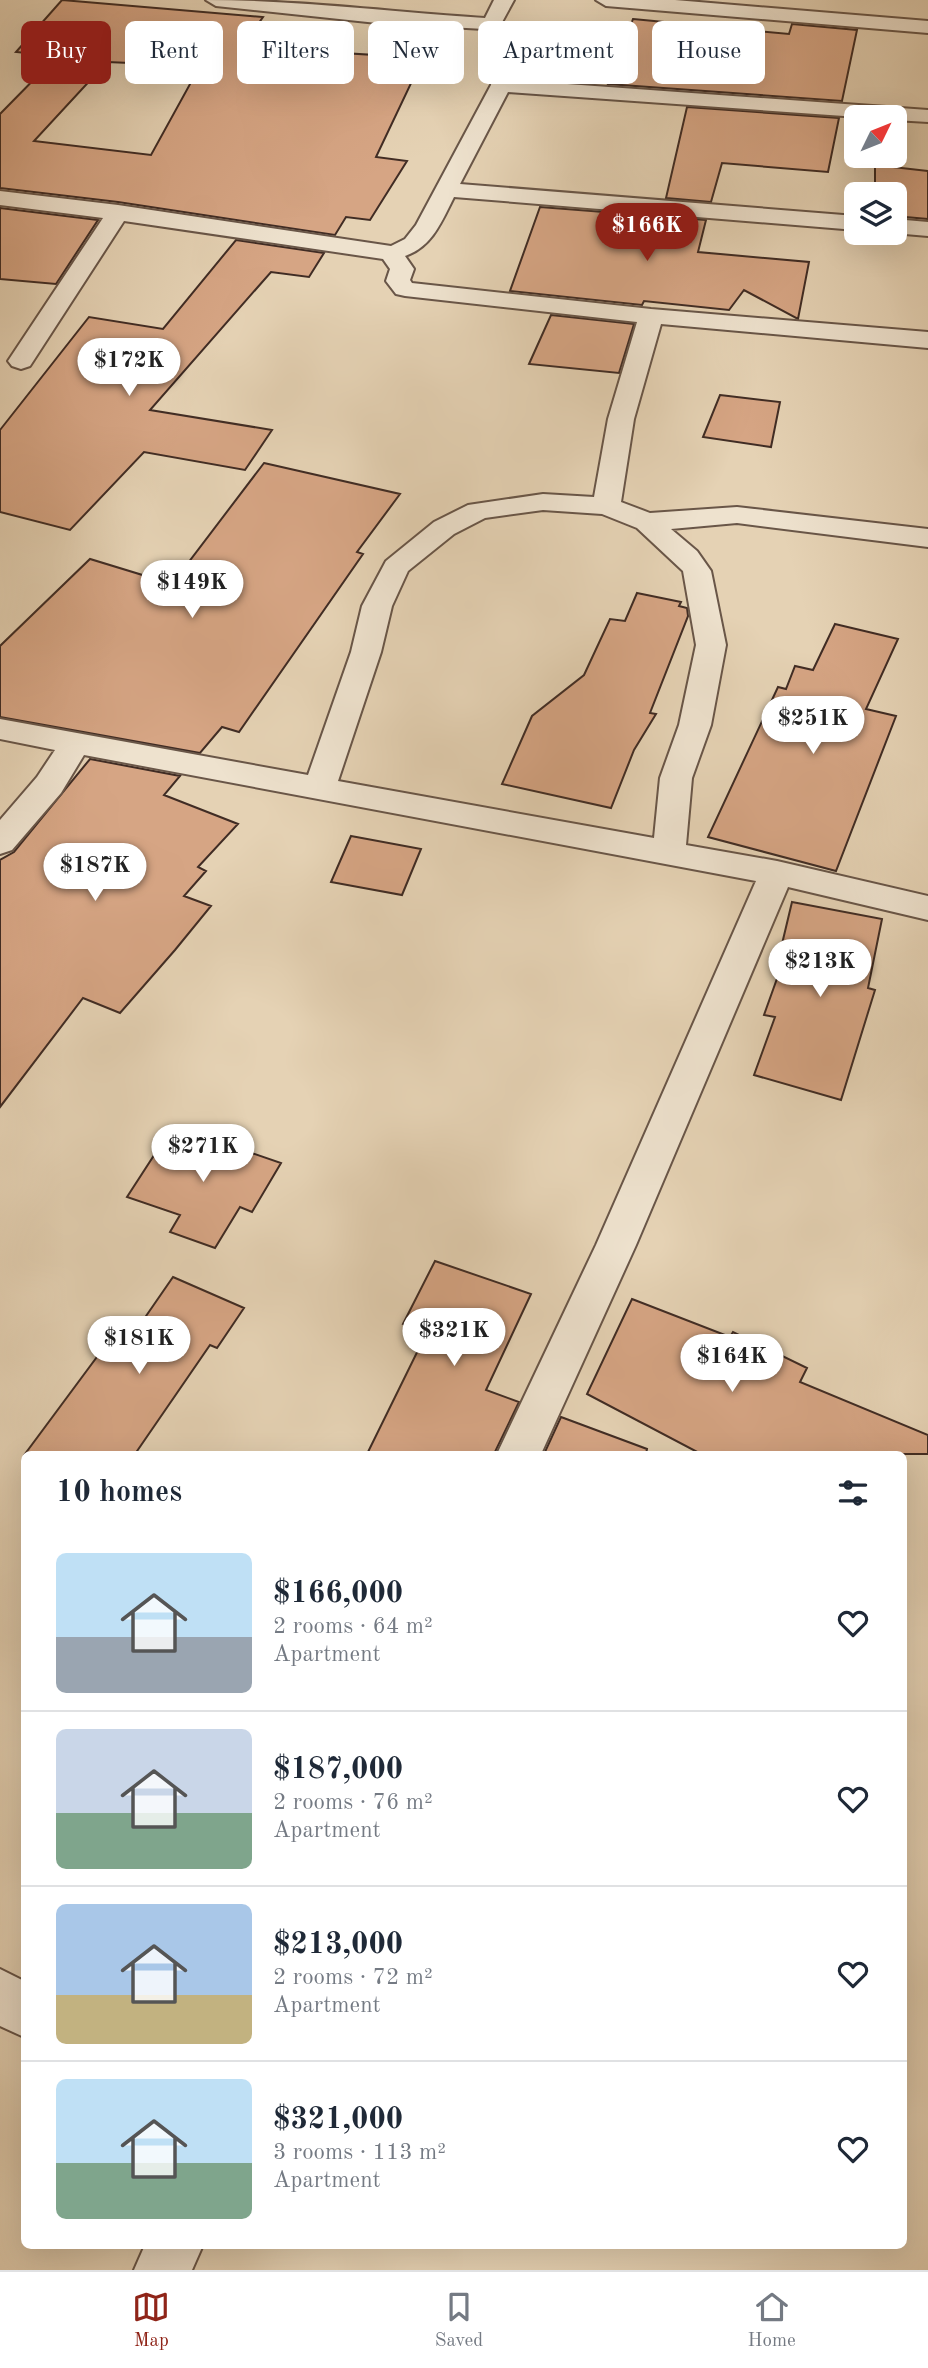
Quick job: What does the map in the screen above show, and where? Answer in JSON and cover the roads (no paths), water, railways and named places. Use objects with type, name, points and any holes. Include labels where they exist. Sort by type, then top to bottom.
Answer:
[{"type":"street","points":[[216,0],[377,17],[478,23]]},
{"type":"street","points":[[493,21],[504,0]]},
{"type":"street","points":[[606,0],[928,27]]},
{"type":"street","points":[[0,198],[117,212],[391,253],[410,247],[419,240],[502,85],[928,116]]},
{"type":"street","points":[[446,190],[844,222]]},
{"type":"street","points":[[21,361],[117,212]]},
{"type":"street","points":[[907,227],[928,229]]},
{"type":"street","points":[[391,253],[402,269],[398,281],[405,289],[651,316],[928,340]]},
{"type":"street","points":[[606,506],[621,419],[651,316]]},
{"type":"street","points":[[319,789],[366,652],[377,606],[396,567],[443,528],[478,511],[543,502],[606,506],[647,522],[687,557],[697,571],[711,645],[695,725],[676,778],[669,852]]},
{"type":"street","points":[[647,522],[737,515],[928,538]]},
{"type":"street","points":[[0,729],[669,852],[777,873],[928,908]]},
{"type":"street","points":[[0,842],[49,785],[75,744]]},
{"type":"street","points":[[520,1451],[617,1245],[777,873]]},
{"type":"street","points":[[0,1996],[21,2008]]},
{"type":"street","points":[[163,2270],[172,2249]]}]
